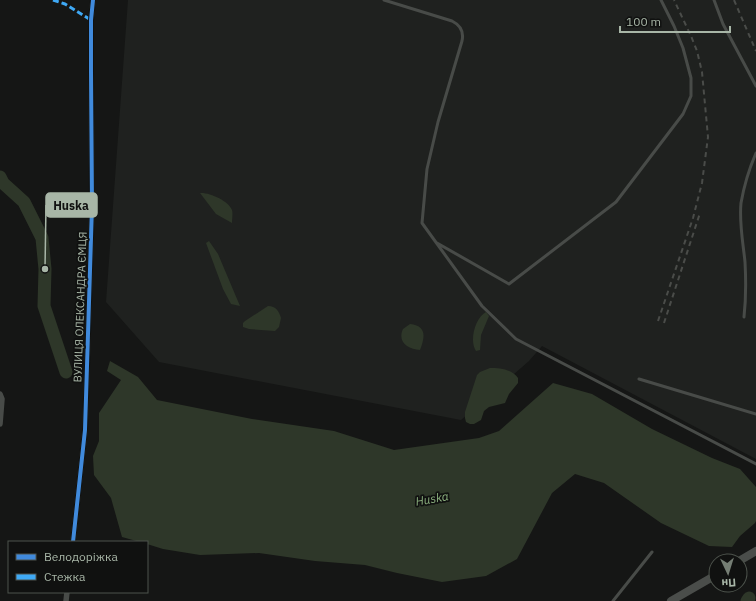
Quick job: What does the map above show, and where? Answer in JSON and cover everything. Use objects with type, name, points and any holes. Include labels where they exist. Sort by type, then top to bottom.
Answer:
[{"type":"main road","points":[[671,601],[708,580]]},
{"type":"street","name":"ВУЛИЦЯ ОЛЕКСАНДРА ЄМЦЯ","points":[[73,541],[85,430],[92,206],[91,20],[93,0]]},
{"type":"street","points":[[0,394],[2,399],[0,424]]},
{"type":"lane","points":[[384,0],[452,21],[460,27],[463,34],[438,122],[427,169],[422,223],[482,306],[516,339],[756,464]]},
{"type":"lane","points":[[436,242],[509,284],[616,202],[683,114],[691,96],[691,78],[688,65],[674,26],[661,0]]},
{"type":"lane","points":[[714,0],[728,34],[756,86]]},
{"type":"lane","points":[[744,317],[745,274],[741,204],[744,186],[756,153]]},
{"type":"lane","points":[[639,379],[756,414]]},
{"type":"lane","points":[[613,601],[652,552]]},
{"type":"shaded area","points":[[128,0],[756,0],[756,459],[542,346],[529,361],[461,420],[159,362],[106,302]]},
{"type":"water","points":[[200,193],[213,196],[227,203],[232,210],[232,223],[216,214]]},
{"type":"water","points":[[209,241],[218,254],[240,306],[231,304],[223,289],[206,243]]},
{"type":"water","points":[[268,306],[277,309],[281,318],[279,327],[275,331],[249,329],[243,327],[243,323],[245,321]]},
{"type":"water","points":[[486,312],[489,316],[481,335],[480,350],[476,351],[473,342],[474,330],[479,319]]},
{"type":"water","points":[[410,324],[416,325],[422,330],[424,337],[420,350],[411,348],[405,344],[401,338],[403,329]]},
{"type":"water","points":[[110,361],[138,377],[157,400],[252,419],[334,431],[394,450],[479,438],[499,431],[553,383],[592,394],[652,429],[712,458],[740,469],[756,487],[756,521],[740,536],[732,547],[709,546],[661,523],[604,483],[575,474],[552,493],[517,559],[486,576],[442,582],[365,565],[315,561],[259,553],[200,555],[163,549],[148,544],[148,541],[136,541],[122,537],[111,498],[94,475],[93,456],[99,441],[99,413],[121,380],[107,371]]},
{"type":"water","points":[[490,368],[509,371],[518,378],[518,383],[509,394],[505,403],[489,407],[484,411],[481,420],[474,424],[470,424],[466,422],[465,412],[477,375],[480,372]]},
{"type":"waterway","name":"Huska","points":[[0,177],[3,183],[24,202],[42,238],[45,269],[44,306],[66,372]]},
{"type":"railway","points":[[658,321],[693,218],[702,183],[708,137],[702,72],[697,51],[674,0]]},
{"type":"railway","points":[[734,0],[756,51]]},
{"type":"railway","points":[[664,323],[700,213]]},
{"type":"marked path","points":[[53,0],[65,4],[91,20]]},
{"type":"cycle path","points":[[73,541],[85,430],[92,206],[91,20],[93,0]]},
{"type":"place","name":"Huska","points":[[45,269]]}]
